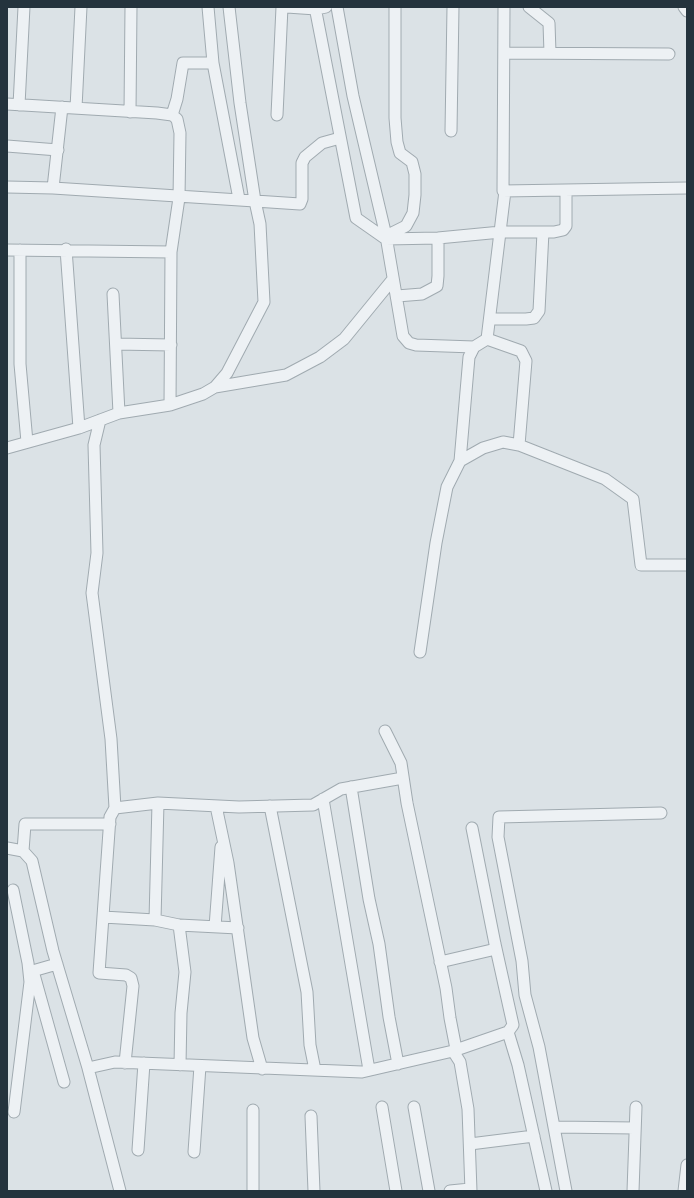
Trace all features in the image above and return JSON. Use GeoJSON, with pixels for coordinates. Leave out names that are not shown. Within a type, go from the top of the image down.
{"type":"FeatureCollection","features":[{"type":"Feature","properties":{"kind":"street"},"geometry":{"type":"LineString","coordinates":[[19,105],[24,7]]}},
{"type":"Feature","properties":{"kind":"street"},"geometry":{"type":"LineString","coordinates":[[76,108],[81,7]]}},
{"type":"Feature","properties":{"kind":"street"},"geometry":{"type":"LineString","coordinates":[[130,112],[131,7]]}},
{"type":"Feature","properties":{"kind":"street"},"geometry":{"type":"LineString","coordinates":[[208,7],[212,63],[239,199]]}},
{"type":"Feature","properties":{"kind":"street"},"geometry":{"type":"LineString","coordinates":[[7,448],[79,428],[119,413],[170,405],[203,394],[215,387],[227,374],[264,302],[260,224],[240,103],[229,7]]}},
{"type":"Feature","properties":{"kind":"street"},"geometry":{"type":"LineString","coordinates":[[277,115],[282,7]]}},
{"type":"Feature","properties":{"kind":"street"},"geometry":{"type":"LineString","coordinates":[[287,7],[319,8],[340,138],[356,218],[386,238],[438,238],[501,232],[554,232],[563,230],[566,226],[566,191]]}},
{"type":"Feature","properties":{"kind":"street"},"geometry":{"type":"LineString","coordinates":[[336,7],[353,96],[386,238],[403,336],[409,342],[416,345],[474,347]]}},
{"type":"Feature","properties":{"kind":"street"},"geometry":{"type":"LineString","coordinates":[[386,238],[406,226],[414,213],[415,195],[415,174],[412,162],[400,153],[397,142],[395,118],[395,7]]}},
{"type":"Feature","properties":{"kind":"street"},"geometry":{"type":"LineString","coordinates":[[451,131],[453,7]]}},
{"type":"Feature","properties":{"kind":"street"},"geometry":{"type":"LineString","coordinates":[[420,652],[436,543],[444,501],[447,487],[460,461],[469,357],[474,347],[487,339],[491,319],[505,191],[503,191],[504,7]]}},
{"type":"Feature","properties":{"kind":"street"},"geometry":{"type":"LineString","coordinates":[[529,7],[549,23],[550,53]]}},
{"type":"Feature","properties":{"kind":"street"},"geometry":{"type":"LineString","coordinates":[[684,7],[687,11]]}},
{"type":"Feature","properties":{"kind":"street"},"geometry":{"type":"LineString","coordinates":[[504,53],[670,54]]}},
{"type":"Feature","properties":{"kind":"street"},"geometry":{"type":"LineString","coordinates":[[172,115],[177,98],[183,63],[212,63]]}},
{"type":"Feature","properties":{"kind":"street"},"geometry":{"type":"LineString","coordinates":[[7,104],[172,115],[177,119],[180,133],[179,198],[171,252],[170,405]]}},
{"type":"Feature","properties":{"kind":"street"},"geometry":{"type":"LineString","coordinates":[[52,188],[58,150],[62,107]]}},
{"type":"Feature","properties":{"kind":"street"},"geometry":{"type":"LineString","coordinates":[[7,187],[52,188],[179,198],[239,199],[300,204],[302,199],[302,163],[305,157],[327,141],[340,138]]}},
{"type":"Feature","properties":{"kind":"street"},"geometry":{"type":"LineString","coordinates":[[7,146],[58,150]]}},
{"type":"Feature","properties":{"kind":"street"},"geometry":{"type":"LineString","coordinates":[[505,191],[687,188]]}},
{"type":"Feature","properties":{"kind":"street"},"geometry":{"type":"LineString","coordinates":[[491,319],[526,320],[534,318],[539,311],[543,232]]}},
{"type":"Feature","properties":{"kind":"street"},"geometry":{"type":"LineString","coordinates":[[397,296],[422,294],[436,286],[438,276],[438,238]]}},
{"type":"Feature","properties":{"kind":"street"},"geometry":{"type":"LineString","coordinates":[[7,250],[171,252]]}},
{"type":"Feature","properties":{"kind":"street"},"geometry":{"type":"LineString","coordinates":[[20,250],[20,364],[27,442]]}},
{"type":"Feature","properties":{"kind":"street"},"geometry":{"type":"LineString","coordinates":[[66,250],[79,428]]}},
{"type":"Feature","properties":{"kind":"street"},"geometry":{"type":"LineString","coordinates":[[215,387],[286,375],[320,357],[344,339],[393,279]]}},
{"type":"Feature","properties":{"kind":"street"},"geometry":{"type":"LineString","coordinates":[[113,294],[119,413]]}},
{"type":"Feature","properties":{"kind":"street"},"geometry":{"type":"LineString","coordinates":[[487,339],[521,351],[526,361],[519,445]]}},
{"type":"Feature","properties":{"kind":"street"},"geometry":{"type":"LineString","coordinates":[[116,344],[171,345]]}},
{"type":"Feature","properties":{"kind":"street"},"geometry":{"type":"LineString","coordinates":[[100,420],[94,445],[97,553],[92,593],[111,739],[115,808],[112,812],[110,824],[98,973],[126,975],[132,978],[133,986],[125,1063]]}},
{"type":"Feature","properties":{"kind":"street"},"geometry":{"type":"LineString","coordinates":[[460,461],[483,448],[502,442],[519,445],[605,479],[633,498],[641,565],[687,565]]}},
{"type":"Feature","properties":{"kind":"street"},"geometry":{"type":"LineString","coordinates":[[385,731],[401,763],[440,962],[455,1050],[460,1062],[468,1109],[471,1190],[450,1191]]}},
{"type":"Feature","properties":{"kind":"street"},"geometry":{"type":"LineString","coordinates":[[115,808],[158,803],[216,806],[313,805],[341,789],[403,778]]}},
{"type":"Feature","properties":{"kind":"street"},"geometry":{"type":"LineString","coordinates":[[351,787],[369,899],[379,944],[389,1017],[398,1064]]}},
{"type":"Feature","properties":{"kind":"street"},"geometry":{"type":"LineString","coordinates":[[323,799],[369,1070]]}},
{"type":"Feature","properties":{"kind":"street"},"geometry":{"type":"LineString","coordinates":[[155,920],[158,803]]}},
{"type":"Feature","properties":{"kind":"street"},"geometry":{"type":"LineString","coordinates":[[216,806],[228,862],[253,1038],[262,1069]]}},
{"type":"Feature","properties":{"kind":"street"},"geometry":{"type":"LineString","coordinates":[[270,806],[306,992],[310,1045],[315,1070]]}},
{"type":"Feature","properties":{"kind":"street"},"geometry":{"type":"LineString","coordinates":[[566,1191],[539,1047],[525,995],[522,961],[498,837],[499,817],[661,813]]}},
{"type":"Feature","properties":{"kind":"street"},"geometry":{"type":"LineString","coordinates":[[23,851],[25,824],[110,824]]}},
{"type":"Feature","properties":{"kind":"street"},"geometry":{"type":"LineString","coordinates":[[88,1068],[114,1062],[362,1072],[455,1050],[508,1032],[513,1025],[496,950],[472,828]]}},
{"type":"Feature","properties":{"kind":"street"},"geometry":{"type":"LineString","coordinates":[[215,927],[222,834]]}},
{"type":"Feature","properties":{"kind":"street"},"geometry":{"type":"LineString","coordinates":[[7,848],[23,851],[32,862],[57,964],[88,1068],[120,1191]]}},
{"type":"Feature","properties":{"kind":"street"},"geometry":{"type":"LineString","coordinates":[[13,890],[31,971],[64,1082]]}},
{"type":"Feature","properties":{"kind":"street"},"geometry":{"type":"LineString","coordinates":[[103,917],[155,920],[179,926],[238,928]]}},
{"type":"Feature","properties":{"kind":"street"},"geometry":{"type":"LineString","coordinates":[[179,926],[185,972],[181,1013],[180,1065]]}},
{"type":"Feature","properties":{"kind":"street"},"geometry":{"type":"LineString","coordinates":[[440,962],[496,950]]}},
{"type":"Feature","properties":{"kind":"street"},"geometry":{"type":"LineString","coordinates":[[31,971],[57,964]]}},
{"type":"Feature","properties":{"kind":"street"},"geometry":{"type":"LineString","coordinates":[[14,1112],[28,1008],[31,971]]}},
{"type":"Feature","properties":{"kind":"street"},"geometry":{"type":"LineString","coordinates":[[508,1032],[518,1066],[546,1191]]}},
{"type":"Feature","properties":{"kind":"street"},"geometry":{"type":"LineString","coordinates":[[138,1150],[144,1063]]}},
{"type":"Feature","properties":{"kind":"street"},"geometry":{"type":"LineString","coordinates":[[194,1152],[200,1066]]}},
{"type":"Feature","properties":{"kind":"street"},"geometry":{"type":"LineString","coordinates":[[382,1107],[396,1191]]}},
{"type":"Feature","properties":{"kind":"street"},"geometry":{"type":"LineString","coordinates":[[414,1107],[429,1191]]}},
{"type":"Feature","properties":{"kind":"street"},"geometry":{"type":"LineString","coordinates":[[633,1191],[636,1107]]}},
{"type":"Feature","properties":{"kind":"street"},"geometry":{"type":"LineString","coordinates":[[253,1110],[253,1191]]}},
{"type":"Feature","properties":{"kind":"street"},"geometry":{"type":"LineString","coordinates":[[311,1116],[314,1191]]}},
{"type":"Feature","properties":{"kind":"street"},"geometry":{"type":"LineString","coordinates":[[555,1127],[635,1128]]}},
{"type":"Feature","properties":{"kind":"street"},"geometry":{"type":"LineString","coordinates":[[470,1144],[534,1136]]}},
{"type":"Feature","properties":{"kind":"street"},"geometry":{"type":"LineString","coordinates":[[684,1191],[687,1165]]}}]}
